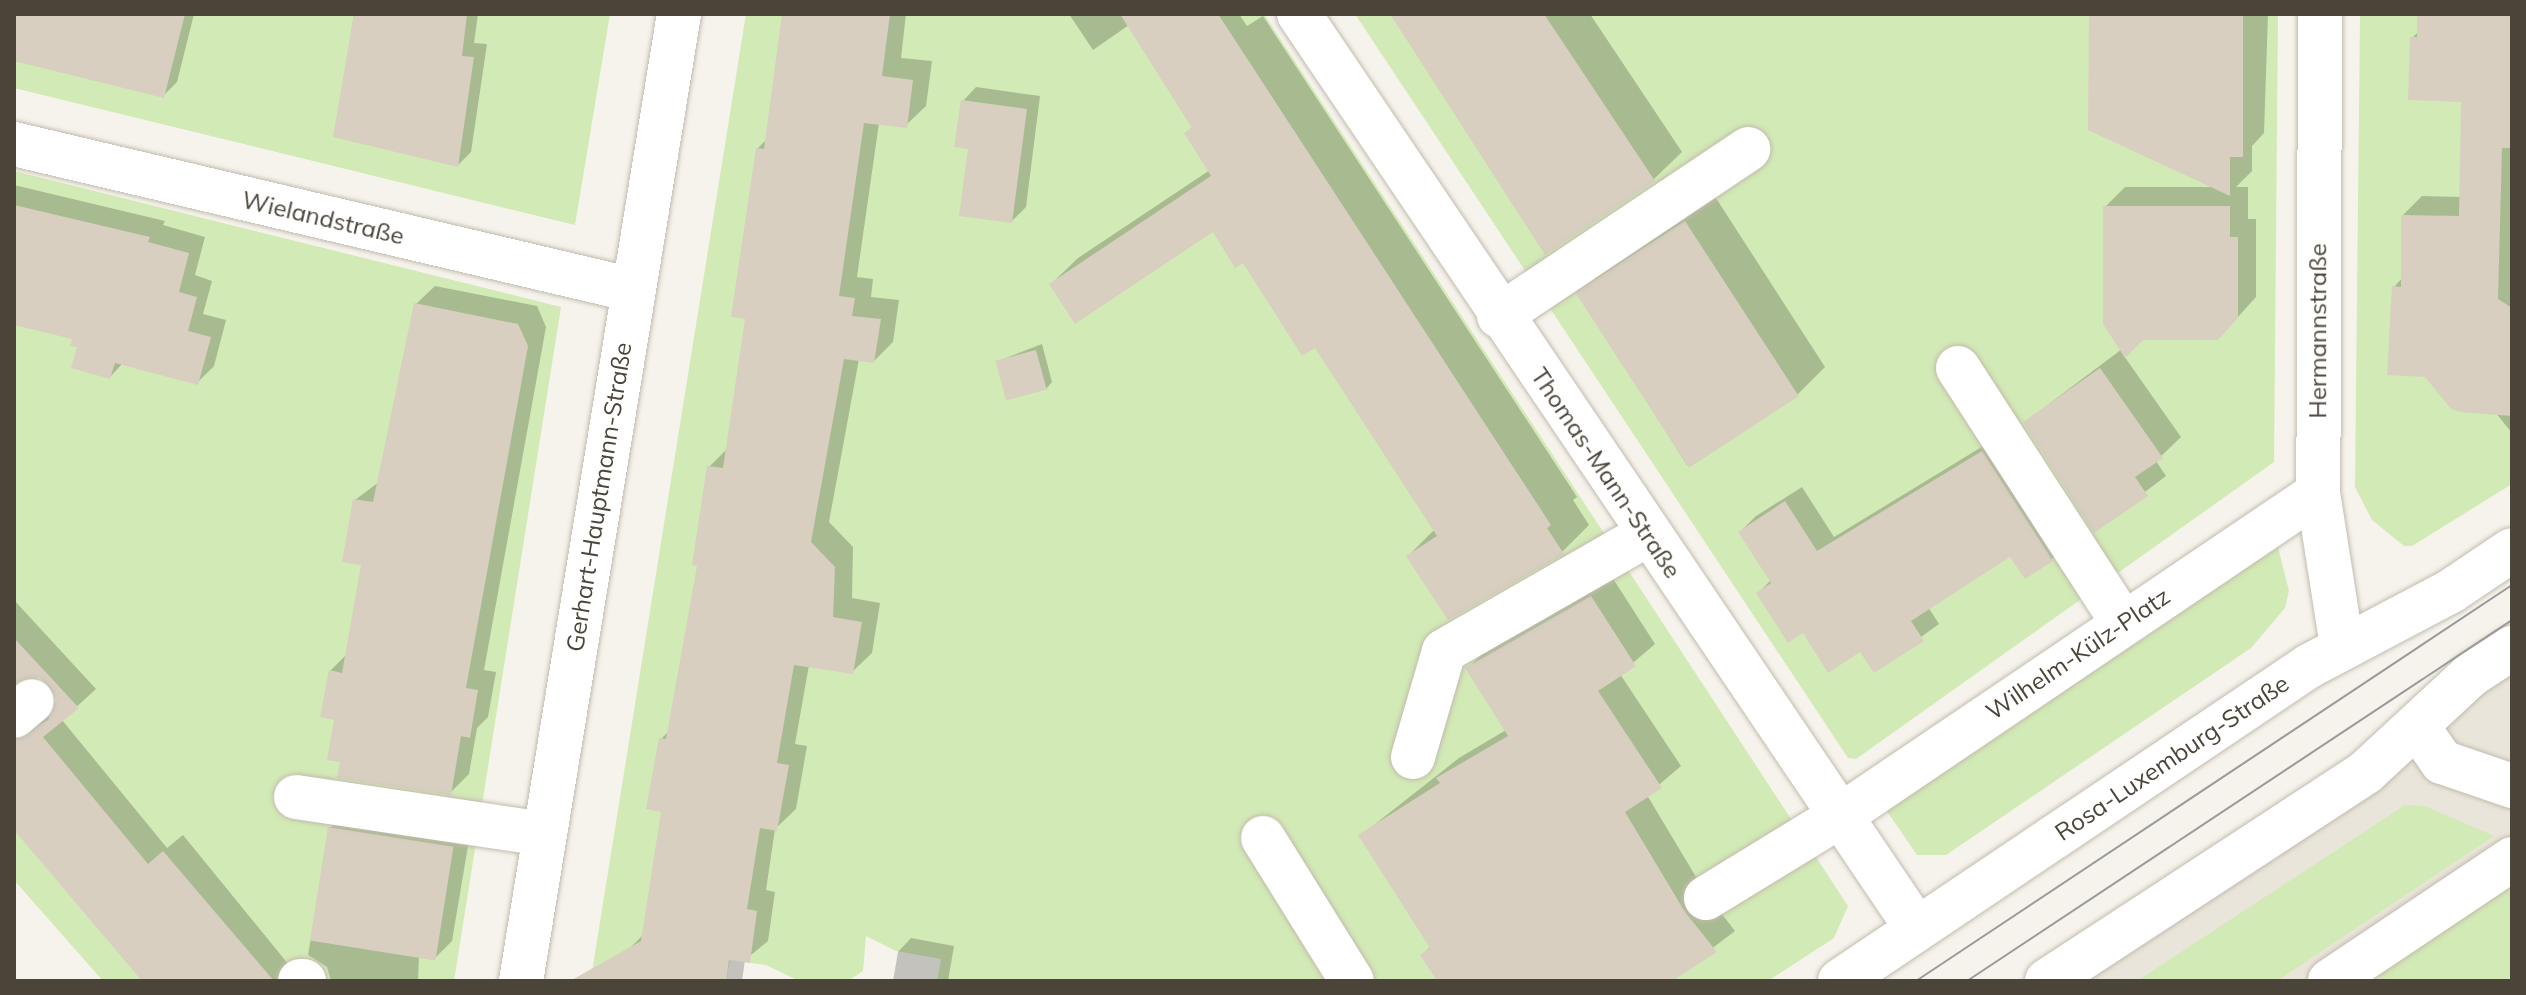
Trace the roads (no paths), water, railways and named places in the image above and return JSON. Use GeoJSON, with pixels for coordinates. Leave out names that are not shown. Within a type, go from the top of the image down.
{"type":"FeatureCollection","features":[{"type":"Feature","properties":{"kind":"street","name":"Gerhart-Hauptmann-Straße"},"geometry":{"type":"LineString","coordinates":[[521,981],[679,14]]}},
{"type":"Feature","properties":{"kind":"street","name":"Thomas-Mann-Straße"},"geometry":{"type":"LineString","coordinates":[[1299,14],[1499,316],[1917,929]]}},
{"type":"Feature","properties":{"kind":"street","name":"Hermannstraße"},"geometry":{"type":"LineString","coordinates":[[2320,14],[2318,493],[2342,646]]}},
{"type":"Feature","properties":{"kind":"street","name":"Wielandstraße"},"geometry":{"type":"LineString","coordinates":[[14,144],[633,290]]}},
{"type":"Feature","properties":{"kind":"street"},"geometry":{"type":"LineString","coordinates":[[1499,316],[1748,149]]}},
{"type":"Feature","properties":{"kind":"street"},"geometry":{"type":"LineString","coordinates":[[1958,368],[2123,623]]}},
{"type":"Feature","properties":{"kind":"street","name":"Wilhelm-Külz-Platz"},"geometry":{"type":"LineString","coordinates":[[1706,898],[1840,816],[2318,493]]}},
{"type":"Feature","properties":{"kind":"street"},"geometry":{"type":"LineString","coordinates":[[1413,757],[1444,651],[1648,534]]}},
{"type":"Feature","properties":{"kind":"street","name":"Rosa-Luxemburg-Straße"},"geometry":{"type":"LineString","coordinates":[[1840,981],[2342,646],[2451,591],[2512,550]]}},
{"type":"Feature","properties":{"kind":"street"},"geometry":{"type":"LineString","coordinates":[[2047,981],[2366,772],[2472,674],[2512,648]]}},
{"type":"Feature","properties":{"kind":"street"},"geometry":{"type":"LineString","coordinates":[[2417,726],[2442,762],[2512,786]]}},
{"type":"Feature","properties":{"kind":"street"},"geometry":{"type":"LineString","coordinates":[[296,797],[544,834]]}},
{"type":"Feature","properties":{"kind":"street"},"geometry":{"type":"LineString","coordinates":[[1263,838],[1352,981]]}},
{"type":"Feature","properties":{"kind":"street"},"geometry":{"type":"LineString","coordinates":[[2330,981],[2512,859]]}},
{"type":"Feature","properties":{"kind":"tram line"},"geometry":{"type":"LineString","coordinates":[[1916,981],[2512,585]]}},
{"type":"Feature","properties":{"kind":"tram line"},"geometry":{"type":"LineString","coordinates":[[1967,981],[2512,620]]}}]}
